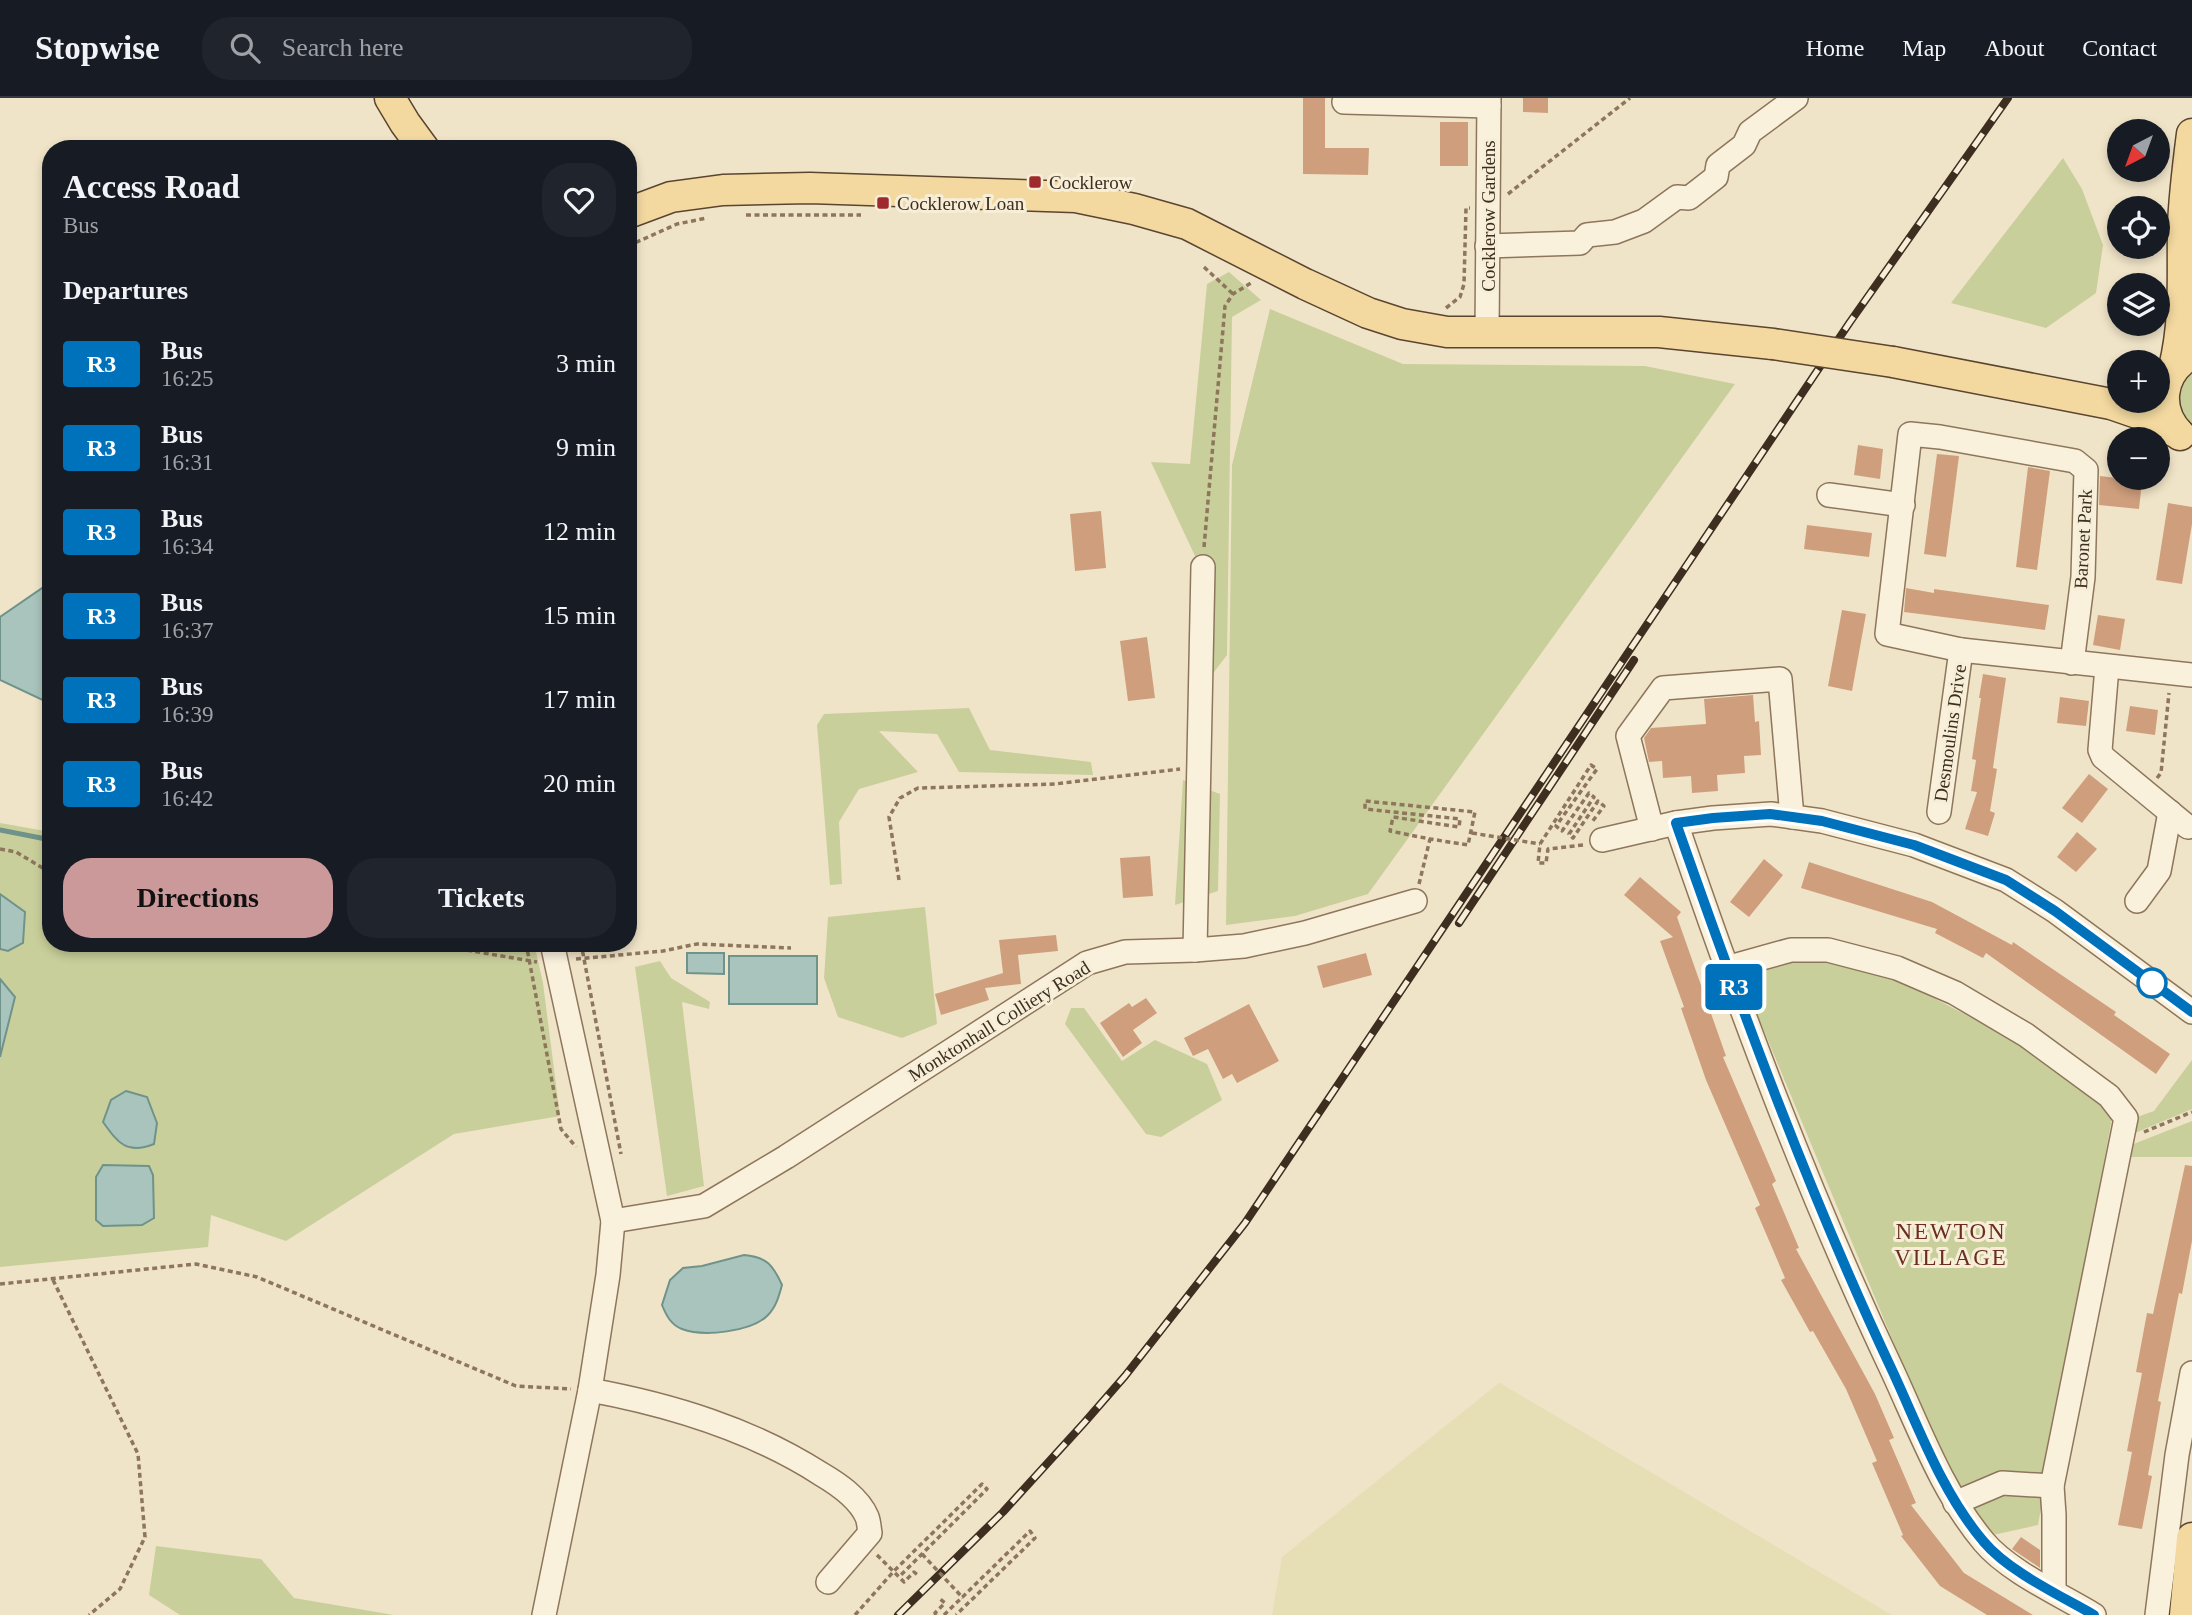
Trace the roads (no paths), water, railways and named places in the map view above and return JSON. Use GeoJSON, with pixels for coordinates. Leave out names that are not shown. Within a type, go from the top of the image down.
{"type":"FeatureCollection","features":[{"type":"Feature","properties":{"kind":"main road"},"geometry":{"type":"LineString","coordinates":[[390,98],[417,140]]}},
{"type":"Feature","properties":{"kind":"main road"},"geometry":{"type":"LineString","coordinates":[[2188,440],[2170,423],[2164,410],[2163,397],[2179,346],[2188,292],[2183,228],[2192,134]]}},
{"type":"Feature","properties":{"kind":"main road"},"geometry":{"type":"LineString","coordinates":[[637,210],[671,197],[723,190],[810,188],[1076,197],[1187,224],[1305,284],[1368,313],[1402,324],[1447,332],[1488,334],[1659,332],[1773,344],[1893,362],[2107,400]]}},
{"type":"Feature","properties":{"kind":"main road"},"geometry":{"type":"LineString","coordinates":[[2139,413],[2188,440]]}},
{"type":"Feature","properties":{"kind":"main road"},"geometry":{"type":"LineString","coordinates":[[2185,1615],[2192,1538]]}},
{"type":"Feature","properties":{"kind":"street"},"geometry":{"type":"LineString","coordinates":[[1487,246],[1580,243],[1587,235],[1615,232],[1644,221],[1677,197],[1689,198],[1716,177],[1718,165],[1744,145],[1750,132],[1796,98]]}},
{"type":"Feature","properties":{"kind":"street"},"geometry":{"type":"LineString","coordinates":[[1344,102],[1489,102]]}},
{"type":"Feature","properties":{"kind":"street","name":"Cocklerow Gardens"},"geometry":{"type":"LineString","coordinates":[[1488,334],[1487,246],[1497,201],[1489,102]]}},
{"type":"Feature","properties":{"kind":"street","name":"Baronet Park"},"geometry":{"type":"LineString","coordinates":[[1903,505],[1910,434],[2076,461],[2086,470],[2083,577],[2072,663]]}},
{"type":"Feature","properties":{"kind":"street"},"geometry":{"type":"LineString","coordinates":[[1829,495],[1903,505],[1887,634],[1961,650]]}},
{"type":"Feature","properties":{"kind":"street"},"geometry":{"type":"LineString","coordinates":[[1195,950],[1203,567]]}},
{"type":"Feature","properties":{"kind":"street","name":"Desmoulins Drive"},"geometry":{"type":"LineString","coordinates":[[1939,812],[1961,650],[2072,663]]}},
{"type":"Feature","properties":{"kind":"street"},"geometry":{"type":"LineString","coordinates":[[2072,663],[2182,674]]}},
{"type":"Feature","properties":{"kind":"street"},"geometry":{"type":"LineString","coordinates":[[2107,667],[2100,750],[2103,757],[2179,820],[2160,871],[2137,901]]}},
{"type":"Feature","properties":{"kind":"street"},"geometry":{"type":"LineString","coordinates":[[1652,829],[1628,736],[1663,688],[1780,679],[1792,817]]}},
{"type":"Feature","properties":{"kind":"street"},"geometry":{"type":"LineString","coordinates":[[1590,837],[1713,818],[1759,815],[1822,821],[1914,845],[2006,880],[2055,911],[2192,1012]]}},
{"type":"Feature","properties":{"kind":"street"},"geometry":{"type":"LineString","coordinates":[[1676,823],[1726,968],[1794,1145],[1870,1325],[1955,1503],[1985,1544],[2011,1565],[2094,1615]]}},
{"type":"Feature","properties":{"kind":"street","name":"Monktonhall Colliery Road"},"geometry":{"type":"LineString","coordinates":[[613,1221],[704,1206],[797,1150],[1087,962],[1125,952],[1244,946],[1305,933],[1415,901]]}},
{"type":"Feature","properties":{"kind":"street"},"geometry":{"type":"LineString","coordinates":[[1726,968],[1791,950],[1828,950],[1897,968],[1955,993],[2026,1035],[2109,1096],[2126,1118],[2052,1486],[2054,1591]]}},
{"type":"Feature","properties":{"kind":"street"},"geometry":{"type":"LineString","coordinates":[[544,1615],[590,1390],[608,1275],[613,1221],[554,952]]}},
{"type":"Feature","properties":{"kind":"street"},"geometry":{"type":"LineString","coordinates":[[2157,1615],[2176,1455],[2192,1373]]}},
{"type":"Feature","properties":{"kind":"street"},"geometry":{"type":"LineString","coordinates":[[590,1390],[637,1398],[719,1424],[797,1459],[836,1483],[857,1502],[868,1518],[870,1533],[828,1582]]}},
{"type":"Feature","properties":{"kind":"street"},"geometry":{"type":"LineString","coordinates":[[1955,1503],[2002,1483],[2052,1486]]}},
{"type":"Feature","properties":{"kind":"water"},"geometry":{"type":"Polygon","coordinates":[[[42,588],[42,700],[0,680],[0,617],[42,588]]]}},
{"type":"Feature","properties":{"kind":"water"},"geometry":{"type":"Polygon","coordinates":[[[0,894],[25,912],[23,943],[8,951],[0,949],[0,894]]]}},
{"type":"Feature","properties":{"kind":"water"},"geometry":{"type":"Polygon","coordinates":[[[687,953],[724,953],[724,974],[687,973],[687,953]]]}},
{"type":"Feature","properties":{"kind":"water"},"geometry":{"type":"Polygon","coordinates":[[[729,956],[817,956],[817,1004],[729,1004],[729,956]]]}},
{"type":"Feature","properties":{"kind":"water"},"geometry":{"type":"Polygon","coordinates":[[[0,979],[15,997],[0,1057],[0,979]]]}},
{"type":"Feature","properties":{"kind":"water"},"geometry":{"type":"Polygon","coordinates":[[[126,1091],[147,1097],[157,1123],[154,1144],[137,1148],[124,1145],[103,1122],[111,1100],[126,1091]]]}},
{"type":"Feature","properties":{"kind":"water"},"geometry":{"type":"Polygon","coordinates":[[[103,1165],[149,1166],[153,1175],[154,1218],[142,1225],[103,1226],[96,1220],[96,1177],[103,1165]]]}},
{"type":"Feature","properties":{"kind":"water"},"geometry":{"type":"Polygon","coordinates":[[[744,1255],[768,1263],[782,1285],[775,1305],[768,1315],[761,1321],[739,1329],[714,1333],[691,1331],[672,1322],[662,1305],[670,1280],[683,1268],[744,1255]]]}},
{"type":"Feature","properties":{"kind":"waterway"},"geometry":{"type":"LineString","coordinates":[[0,830],[42,838]]}},
{"type":"Feature","properties":{"kind":"railway"},"geometry":{"type":"LineString","coordinates":[[898,1615],[1003,1512],[1084,1423],[1125,1376],[1245,1223],[1850,322],[2008,98]]}},
{"type":"Feature","properties":{"kind":"railway"},"geometry":{"type":"LineString","coordinates":[[1459,923],[1634,660]]}},
{"type":"Feature","properties":{"kind":"place","name":"Cocklerow"},"geometry":{"type":"Point","coordinates":[1035,182]}},
{"type":"Feature","properties":{"kind":"place","name":"Cocklerow Loan"},"geometry":{"type":"Point","coordinates":[883,203]}},
{"type":"Feature","properties":{"kind":"district","name":"NEWTON VILLAGE"},"geometry":{"type":"Point","coordinates":[1951,1244]}}]}
